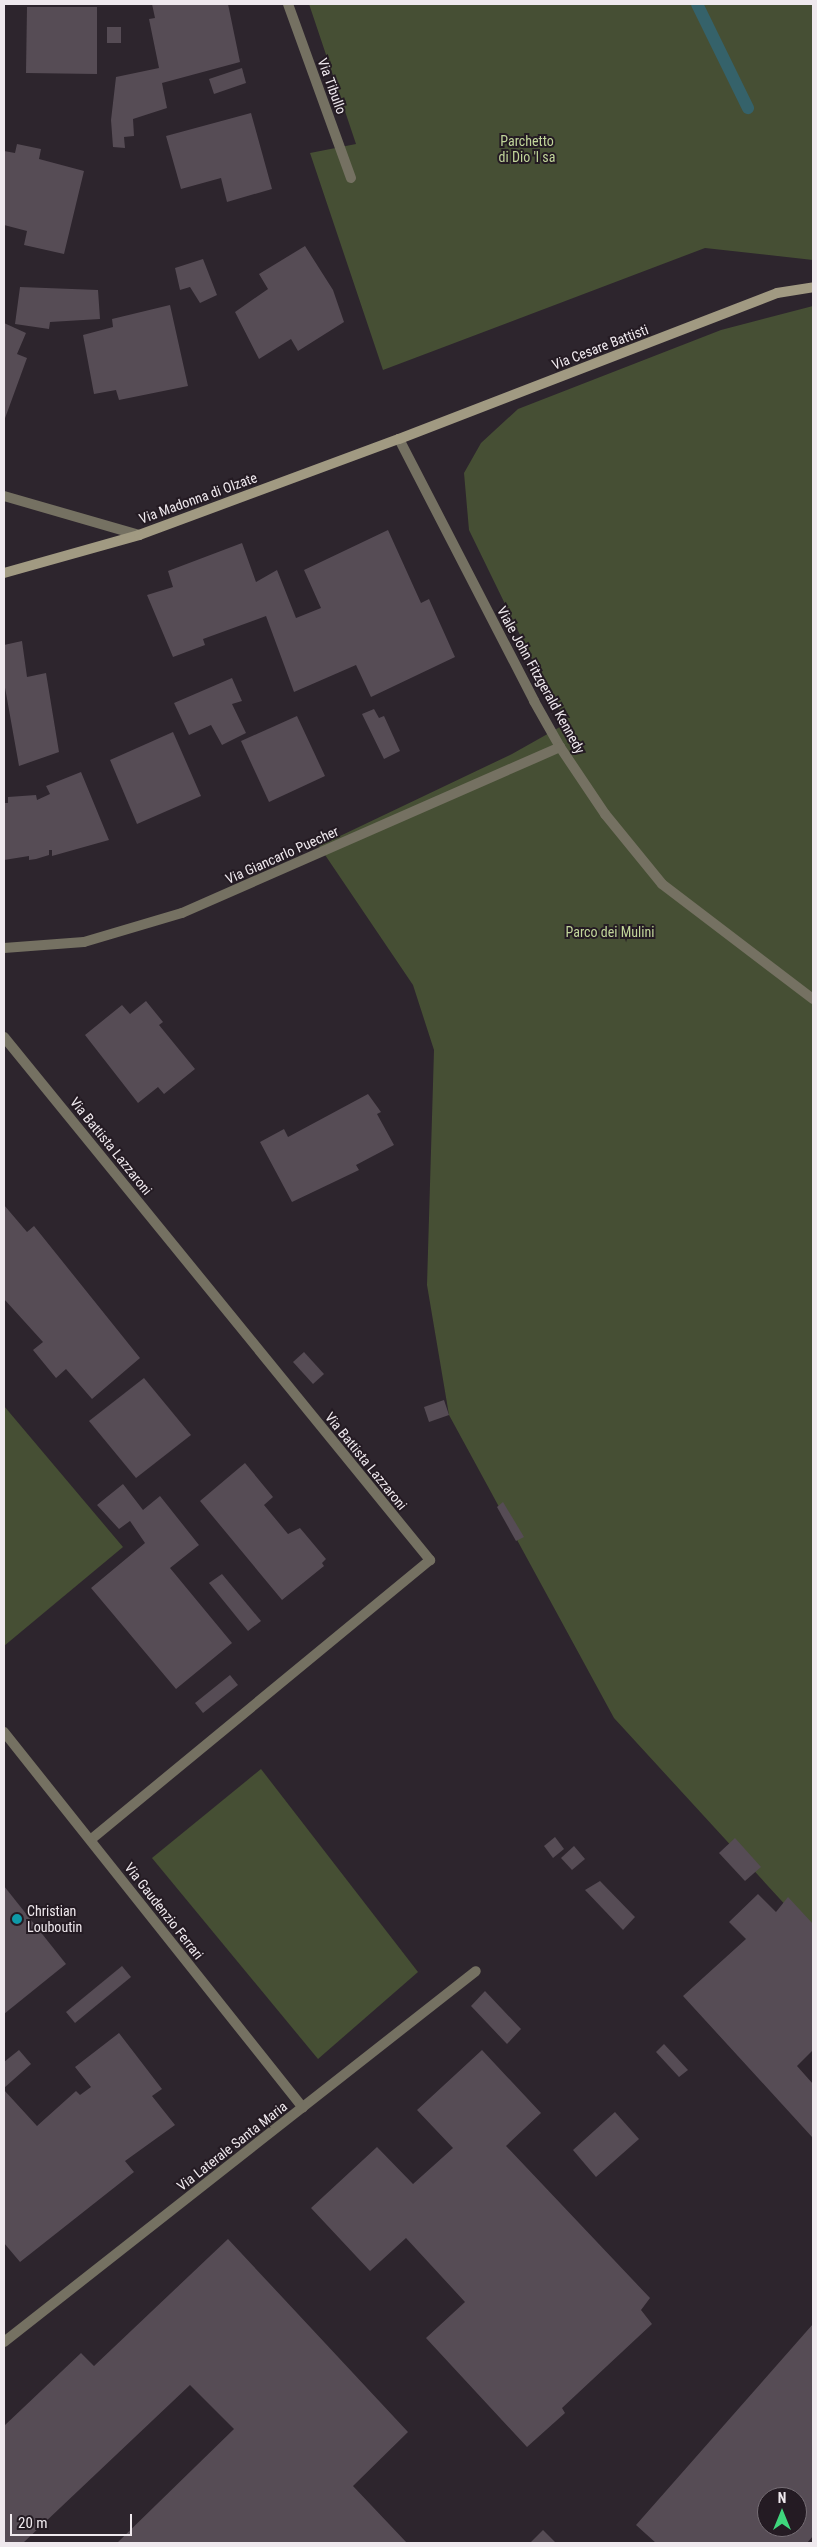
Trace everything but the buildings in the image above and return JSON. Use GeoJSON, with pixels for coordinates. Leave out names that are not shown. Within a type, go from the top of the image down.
{"type":"FeatureCollection","features":[{"type":"Feature","properties":{"kind":"street","name":"Via Tibullo"},"geometry":{"type":"LineString","coordinates":[[288,4],[351,178]]}},
{"type":"Feature","properties":{"kind":"street","name":"Via Cesare Battisti"},"geometry":{"type":"LineString","coordinates":[[399,439],[778,293],[813,287]]}},
{"type":"Feature","properties":{"kind":"street","name":"Via Madonna di Olzate"},"geometry":{"type":"LineString","coordinates":[[4,573],[139,535],[399,439]]}},
{"type":"Feature","properties":{"kind":"street","name":"Viale John Fitzgerald Kennedy"},"geometry":{"type":"LineString","coordinates":[[399,439],[560,748],[605,814],[662,884],[813,999]]}},
{"type":"Feature","properties":{"kind":"street"},"geometry":{"type":"LineString","coordinates":[[4,496],[139,535]]}},
{"type":"Feature","properties":{"kind":"street","name":"Via Giancarlo Puecher"},"geometry":{"type":"LineString","coordinates":[[4,948],[84,942],[182,913],[560,748]]}},
{"type":"Feature","properties":{"kind":"street","name":"Via Battista Lazzaroni"},"geometry":{"type":"LineString","coordinates":[[4,1037],[430,1560],[90,1840]]}},
{"type":"Feature","properties":{"kind":"street","name":"Via Gaudenzio Ferrari"},"geometry":{"type":"LineString","coordinates":[[4,1732],[303,2108]]}},
{"type":"Feature","properties":{"kind":"street","name":"Via Laterale Santa Maria"},"geometry":{"type":"LineString","coordinates":[[4,2342],[476,1971]]}},
{"type":"Feature","properties":{"kind":"green space","name":"Parchetto di Dio 'l sa"},"geometry":{"type":"Polygon","coordinates":[[[309,4],[813,4],[813,260],[705,248],[383,370],[310,153],[356,144],[309,4]]]}},
{"type":"Feature","properties":{"kind":"green space","name":"Parco dei Mulini"},"geometry":{"type":"Polygon","coordinates":[[[813,306],[813,1935],[614,1718],[449,1415],[427,1285],[434,1050],[413,985],[319,846],[512,754],[567,723],[542,680],[469,530],[464,473],[481,443],[518,409],[721,330],[813,306]]]}},
{"type":"Feature","properties":{"kind":"green space"},"geometry":{"type":"Polygon","coordinates":[[[4,1406],[123,1547],[4,1646],[4,1406]]]}},
{"type":"Feature","properties":{"kind":"green space"},"geometry":{"type":"Polygon","coordinates":[[[261,1769],[418,1972],[318,2059],[152,1858],[261,1769]]]}},
{"type":"Feature","properties":{"kind":"waterway"},"geometry":{"type":"LineString","coordinates":[[697,4],[748,108]]}},
{"type":"Feature","properties":{"kind":"place","name":"Christian Louboutin"},"geometry":{"type":"Point","coordinates":[17,1919]}}]}
